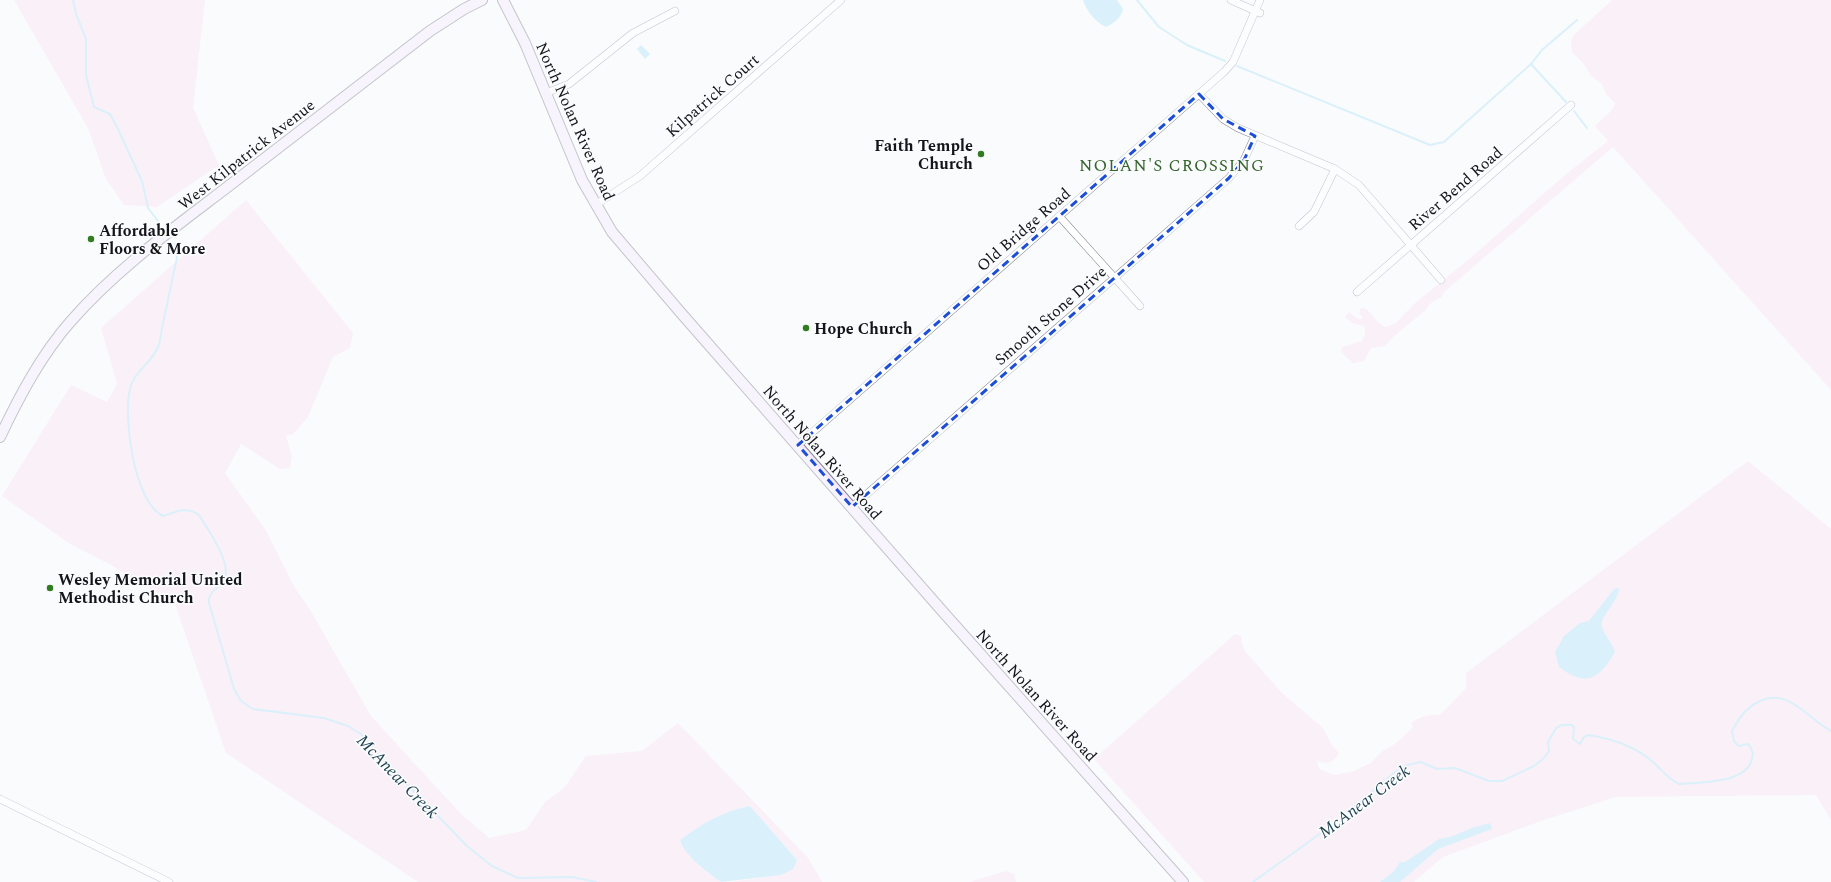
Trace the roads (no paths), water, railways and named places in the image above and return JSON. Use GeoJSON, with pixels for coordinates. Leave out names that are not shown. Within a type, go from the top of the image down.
{"type":"FeatureCollection","features":[{"type":"Feature","properties":{"kind":"main road","name":"West Kilpatrick Avenue"},"geometry":{"type":"LineString","coordinates":[[0,437],[15,405],[55,342],[70,322],[116,276],[168,233],[430,31],[464,9],[482,0]]}},
{"type":"Feature","properties":{"kind":"main road","name":"North Nolan River Road"},"geometry":{"type":"LineString","coordinates":[[503,0],[525,43],[582,180],[612,232],[649,276],[1183,882]]}},
{"type":"Feature","properties":{"kind":"street","name":"Kilpatrick Court"},"geometry":{"type":"LineString","coordinates":[[596,204],[640,176],[841,0]]}},
{"type":"Feature","properties":{"kind":"street"},"geometry":{"type":"LineString","coordinates":[[1231,0],[1258,12]]}},
{"type":"Feature","properties":{"kind":"street","name":"Old Bridge Road"},"geometry":{"type":"LineString","coordinates":[[798,445],[1230,66],[1258,12],[1260,0]]}},
{"type":"Feature","properties":{"kind":"street"},"geometry":{"type":"LineString","coordinates":[[546,93],[569,84],[633,33],[675,11]]}},
{"type":"Feature","properties":{"kind":"street"},"geometry":{"type":"LineString","coordinates":[[1199,94],[1223,119],[1255,136],[1335,169],[1359,185],[1441,280]]}},
{"type":"Feature","properties":{"kind":"street","name":"River Bend Road"},"geometry":{"type":"LineString","coordinates":[[1357,292],[1571,105]]}},
{"type":"Feature","properties":{"kind":"street","name":"Smooth Stone Drive"},"geometry":{"type":"LineString","coordinates":[[852,507],[1229,178],[1244,160],[1255,136]]}},
{"type":"Feature","properties":{"kind":"street"},"geometry":{"type":"LineString","coordinates":[[1299,226],[1314,212],[1335,169]]}},
{"type":"Feature","properties":{"kind":"street"},"geometry":{"type":"LineString","coordinates":[[1059,216],[1140,306]]}},
{"type":"Feature","properties":{"kind":"street"},"geometry":{"type":"LineString","coordinates":[[0,799],[169,882]]}},
{"type":"Feature","properties":{"kind":"water"},"geometry":{"type":"Polygon","coordinates":[[[1083,0],[1117,0],[1123,9],[1117,20],[1106,27],[1092,16],[1086,8],[1083,0]]]}},
{"type":"Feature","properties":{"kind":"water"},"geometry":{"type":"Polygon","coordinates":[[[641,45],[650,54],[645,59],[637,49],[641,45]]]}},
{"type":"Feature","properties":{"kind":"water"},"geometry":{"type":"Polygon","coordinates":[[[1619,588],[1616,598],[1603,618],[1602,623],[1603,630],[1615,652],[1603,669],[1592,678],[1585,679],[1577,677],[1559,667],[1555,652],[1564,636],[1580,623],[1589,621],[1614,589],[1619,588]]]}},
{"type":"Feature","properties":{"kind":"water"},"geometry":{"type":"Polygon","coordinates":[[[750,806],[797,860],[793,869],[781,875],[721,882],[691,858],[682,846],[680,840],[713,819],[731,811],[750,806]]]}},
{"type":"Feature","properties":{"kind":"water"},"geometry":{"type":"Polygon","coordinates":[[[1490,823],[1492,829],[1438,849],[1400,882],[1380,882],[1393,872],[1400,862],[1405,862],[1439,839],[1450,837],[1472,828],[1490,823]]]}},
{"type":"Feature","properties":{"kind":"waterway","name":"McAnear Creek"},"geometry":{"type":"LineString","coordinates":[[73,0],[76,14],[86,39],[86,75],[94,107],[110,114],[142,181],[148,208],[158,221]]}},
{"type":"Feature","properties":{"kind":"waterway"},"geometry":{"type":"LineString","coordinates":[[1137,0],[1159,27],[1187,45],[1225,61]]}},
{"type":"Feature","properties":{"kind":"waterway"},"geometry":{"type":"LineString","coordinates":[[1531,64],[1542,50],[1577,20]]}},
{"type":"Feature","properties":{"kind":"waterway"},"geometry":{"type":"LineString","coordinates":[[1237,66],[1430,145],[1444,142],[1531,64],[1566,102]]}},
{"type":"Feature","properties":{"kind":"waterway"},"geometry":{"type":"LineString","coordinates":[[1574,111],[1587,128]]}},
{"type":"Feature","properties":{"kind":"waterway","name":"McAnear Creek"},"geometry":{"type":"LineString","coordinates":[[175,244],[177,258],[159,343],[154,354],[134,378],[130,389],[128,402],[130,438],[138,477],[153,508],[163,516],[186,510],[195,512],[199,515],[218,547],[225,566],[226,574],[222,584],[210,596],[209,603],[234,689],[241,701],[253,709],[324,718],[348,726],[361,734],[377,753],[467,846],[492,866],[518,878],[572,877],[596,882]]}},
{"type":"Feature","properties":{"kind":"waterway","name":"McAnear Creek"},"geometry":{"type":"LineString","coordinates":[[1253,882],[1339,820],[1395,772],[1407,765],[1421,762],[1437,769],[1455,768],[1489,781],[1502,781],[1534,766],[1544,758],[1549,751],[1548,742],[1556,728],[1562,725],[1572,725],[1574,727],[1573,739],[1580,744],[1584,737],[1588,735],[1612,740],[1641,753],[1652,761],[1670,779],[1679,784],[1708,782],[1730,778],[1739,774],[1746,769],[1751,762],[1753,754],[1751,748],[1748,744],[1739,746],[1734,741],[1732,731],[1743,714],[1758,702],[1768,698],[1778,698],[1788,701],[1831,731]]}},
{"type":"Feature","properties":{"kind":"place","name":"Faith Temple Church"},"geometry":{"type":"Point","coordinates":[981,154]}},
{"type":"Feature","properties":{"kind":"place","name":"Affordable Floors & More"},"geometry":{"type":"Point","coordinates":[91,239]}},
{"type":"Feature","properties":{"kind":"place","name":"Hope Church"},"geometry":{"type":"Point","coordinates":[806,328]}},
{"type":"Feature","properties":{"kind":"place","name":"Wesley Memorial United Methodist Church"},"geometry":{"type":"Point","coordinates":[50,588]}},
{"type":"Feature","properties":{"kind":"district","name":"NOLAN'S CROSSING"},"geometry":{"type":"Point","coordinates":[1172,165]}}]}
